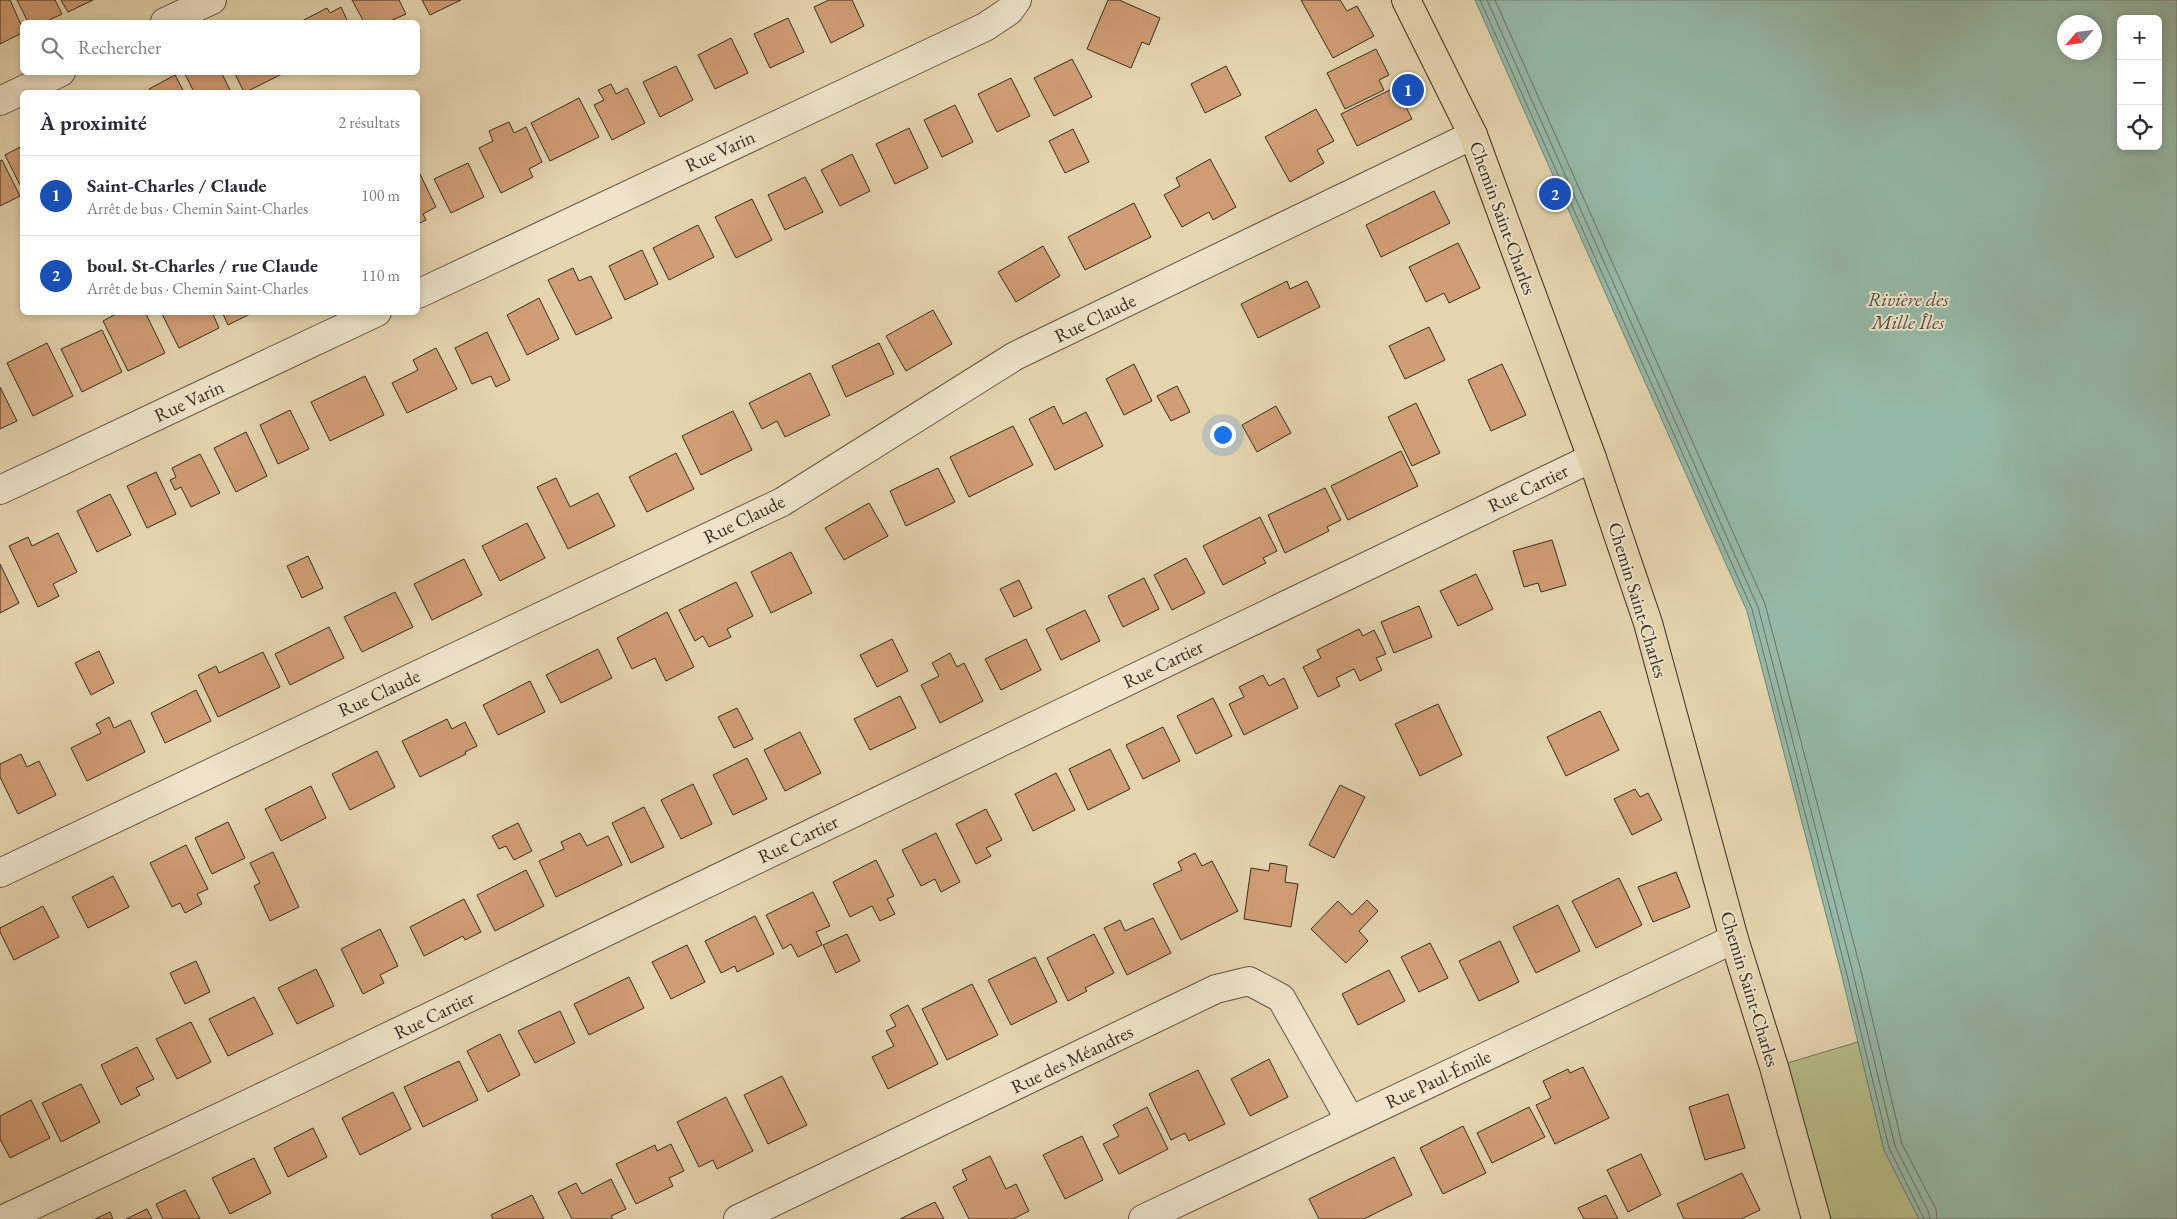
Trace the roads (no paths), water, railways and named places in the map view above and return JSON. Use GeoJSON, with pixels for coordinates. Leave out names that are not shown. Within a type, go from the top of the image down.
{"type":"FeatureCollection","features":[{"type":"Feature","properties":{"kind":"main road","name":"Chemin Saint-Charles"},"geometry":{"type":"LineString","coordinates":[[1406,0],[1473,135],[1592,458],[1648,623],[1734,939],[1774,1067],[1816,1219]]}},
{"type":"Feature","properties":{"kind":"street"},"geometry":{"type":"LineString","coordinates":[[169,20],[212,0]]}},
{"type":"Feature","properties":{"kind":"street","name":"Rue Varin"},"geometry":{"type":"LineString","coordinates":[[420,293],[985,27],[1009,11],[1017,0]]}},
{"type":"Feature","properties":{"kind":"street"},"geometry":{"type":"LineString","coordinates":[[24,90],[54,75]]}},
{"type":"Feature","properties":{"kind":"street"},"geometry":{"type":"LineString","coordinates":[[0,102],[20,92]]}},
{"type":"Feature","properties":{"kind":"street","name":"Rue Claude"},"geometry":{"type":"LineString","coordinates":[[0,873],[782,502],[1016,356],[1473,135]]}},
{"type":"Feature","properties":{"kind":"street","name":"Rue Varin"},"geometry":{"type":"LineString","coordinates":[[0,490],[371,315]]}},
{"type":"Feature","properties":{"kind":"street","name":"Rue Cartier"},"geometry":{"type":"LineString","coordinates":[[4,1219],[329,1065],[1592,458]]}},
{"type":"Feature","properties":{"kind":"street","name":"Rue Paul-Émile"},"geometry":{"type":"LineString","coordinates":[[1143,1219],[1734,939]]}},
{"type":"Feature","properties":{"kind":"street","name":"Rue des Méandres"},"geometry":{"type":"LineString","coordinates":[[738,1219],[1216,989],[1249,982],[1281,998],[1350,1120]]}},
{"type":"Feature","properties":{"kind":"water","name":"Rivière des Mille Îles"},"geometry":{"type":"Polygon","coordinates":[[[1475,0],[2177,0],[2177,1219],[1919,1219],[1884,1150],[1841,972],[1747,611],[1475,0]]]}},
{"type":"Feature","properties":{"kind":"place","name":"Saint-Charles / Claude"},"geometry":{"type":"Point","coordinates":[1408,90]}},
{"type":"Feature","properties":{"kind":"place","name":"boul. St-Charles / rue Claude"},"geometry":{"type":"Point","coordinates":[1555,194]}}]}
